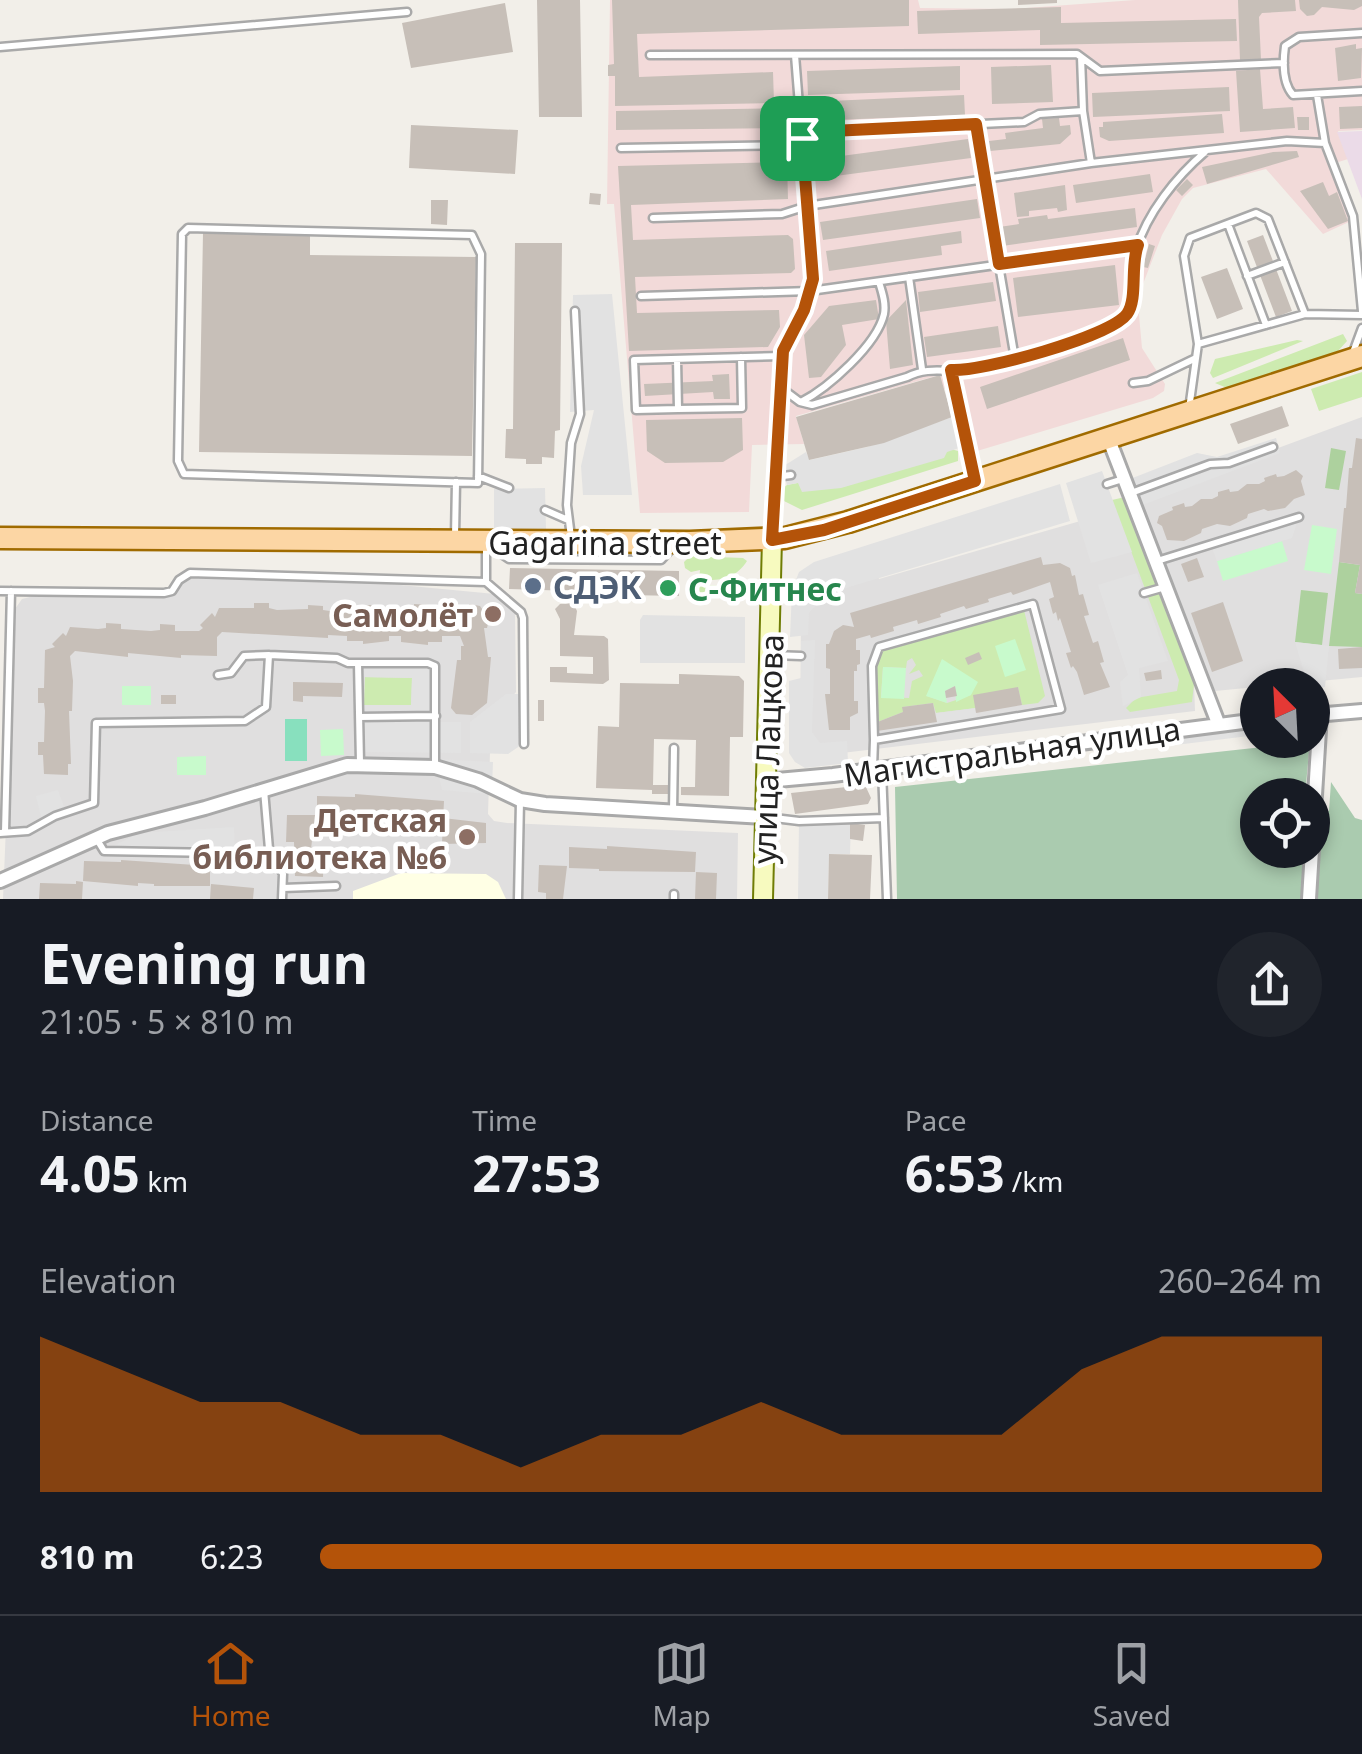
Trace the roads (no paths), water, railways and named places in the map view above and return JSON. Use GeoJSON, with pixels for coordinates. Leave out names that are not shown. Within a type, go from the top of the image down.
{"type":"FeatureCollection","features":[{"type":"Feature","properties":{"kind":"main road","name":"Gagarina street"},"geometry":{"type":"LineString","coordinates":[[0,538],[572,543],[772,540],[824,530],[1356,357]]}},
{"type":"Feature","properties":{"kind":"street"},"geometry":{"type":"LineString","coordinates":[[1108,437],[1218,723]]}},
{"type":"Feature","properties":{"kind":"street","name":"улица Лацкова"},"geometry":{"type":"LineString","coordinates":[[762,899],[772,540]]}},
{"type":"Feature","properties":{"kind":"street"},"geometry":{"type":"LineString","coordinates":[[1330,714],[1362,711]]}},
{"type":"Feature","properties":{"kind":"street","name":"Магистральная улица"},"geometry":{"type":"LineString","coordinates":[[766,780],[1240,721]]}},
{"type":"Feature","properties":{"kind":"street"},"geometry":{"type":"LineString","coordinates":[[0,881],[96,837],[360,763],[435,767],[478,780],[520,800],[545,804],[764,817]]}},
{"type":"Feature","properties":{"kind":"street"},"geometry":{"type":"LineString","coordinates":[[1309,899],[1311,868]]}},
{"type":"Feature","properties":{"kind":"lane"},"geometry":{"type":"LineString","coordinates":[[0,48],[406,12]]}},
{"type":"Feature","properties":{"kind":"lane"},"geometry":{"type":"LineString","coordinates":[[1362,33],[1299,37],[1285,46],[1284,63],[1288,90],[1293,95],[1362,91]]}},
{"type":"Feature","properties":{"kind":"lane"},"geometry":{"type":"LineString","coordinates":[[650,55],[1081,56],[1100,71],[1284,63]]}},
{"type":"Feature","properties":{"kind":"lane"},"geometry":{"type":"LineString","coordinates":[[772,540],[782,356],[804,310],[813,279],[795,55]]}},
{"type":"Feature","properties":{"kind":"lane"},"geometry":{"type":"LineString","coordinates":[[1081,56],[1083,110],[1091,163]]}},
{"type":"Feature","properties":{"kind":"lane"},"geometry":{"type":"LineString","coordinates":[[1198,344],[1305,314],[1362,313],[1353,216],[1325,143],[1317,95]]}},
{"type":"Feature","properties":{"kind":"lane"},"geometry":{"type":"LineString","coordinates":[[621,148],[787,146],[798,144],[811,132],[1024,122],[1039,114],[1083,110]]}},
{"type":"Feature","properties":{"kind":"lane"},"geometry":{"type":"LineString","coordinates":[[976,124],[1015,359]]}},
{"type":"Feature","properties":{"kind":"lane"},"geometry":{"type":"LineString","coordinates":[[652,218],[782,214],[807,206],[1091,163],[1287,141],[1325,143]]}},
{"type":"Feature","properties":{"kind":"lane"},"geometry":{"type":"LineString","coordinates":[[779,386],[800,402],[812,405],[922,369],[970,371],[1117,324],[1132,305],[1132,269],[1138,245],[1176,180],[1208,150]]}},
{"type":"Feature","properties":{"kind":"lane"},"geometry":{"type":"LineString","coordinates":[[1188,412],[1198,344],[1184,251],[1190,238],[1256,213],[1263,214],[1305,314]]}},
{"type":"Feature","properties":{"kind":"lane"},"geometry":{"type":"LineString","coordinates":[[1228,224],[1266,325]]}},
{"type":"Feature","properties":{"kind":"lane"},"geometry":{"type":"LineString","coordinates":[[188,228],[472,235],[481,254],[478,482],[456,482],[184,474],[178,462],[182,234],[188,228]]}},
{"type":"Feature","properties":{"kind":"lane"},"geometry":{"type":"LineString","coordinates":[[641,296],[810,291],[1138,245]]}},
{"type":"Feature","properties":{"kind":"lane"},"geometry":{"type":"LineString","coordinates":[[1247,276],[1285,262]]}},
{"type":"Feature","properties":{"kind":"lane"},"geometry":{"type":"LineString","coordinates":[[909,277],[922,369]]}},
{"type":"Feature","properties":{"kind":"lane"},"geometry":{"type":"LineString","coordinates":[[800,402],[846,370],[880,325],[885,310],[879,282]]}},
{"type":"Feature","properties":{"kind":"lane"},"geometry":{"type":"LineString","coordinates":[[572,543],[567,505],[571,443],[580,414],[575,311]]}},
{"type":"Feature","properties":{"kind":"lane"},"geometry":{"type":"LineString","coordinates":[[1356,357],[1362,328]]}},
{"type":"Feature","properties":{"kind":"lane"},"geometry":{"type":"LineString","coordinates":[[741,357],[742,408],[636,410],[634,360],[677,358],[782,356]]}},
{"type":"Feature","properties":{"kind":"lane"},"geometry":{"type":"LineString","coordinates":[[677,358],[678,409]]}},
{"type":"Feature","properties":{"kind":"lane"},"geometry":{"type":"LineString","coordinates":[[1133,383],[1148,381],[1196,358]]}},
{"type":"Feature","properties":{"kind":"lane"},"geometry":{"type":"LineString","coordinates":[[951,370],[975,481]]}},
{"type":"Feature","properties":{"kind":"lane"},"geometry":{"type":"LineString","coordinates":[[1130,493],[1210,464],[1229,463],[1273,447]]}},
{"type":"Feature","properties":{"kind":"lane"},"geometry":{"type":"LineString","coordinates":[[775,476],[791,475]]}},
{"type":"Feature","properties":{"kind":"lane"},"geometry":{"type":"LineString","coordinates":[[478,476],[509,488]]}},
{"type":"Feature","properties":{"kind":"lane"},"geometry":{"type":"LineString","coordinates":[[1107,484],[1124,478]]}},
{"type":"Feature","properties":{"kind":"lane"},"geometry":{"type":"LineString","coordinates":[[455,542],[456,482]]}},
{"type":"Feature","properties":{"kind":"lane"},"geometry":{"type":"LineString","coordinates":[[546,510],[569,521]]}},
{"type":"Feature","properties":{"kind":"lane"},"geometry":{"type":"LineString","coordinates":[[1156,562],[1300,517]]}},
{"type":"Feature","properties":{"kind":"lane"},"geometry":{"type":"LineString","coordinates":[[486,542],[509,560],[662,560],[677,542]]}},
{"type":"Feature","properties":{"kind":"lane"},"geometry":{"type":"LineString","coordinates":[[486,542],[486,582]]}},
{"type":"Feature","properties":{"kind":"lane"},"geometry":{"type":"LineString","coordinates":[[0,591],[164,592],[172,590],[190,573],[486,582],[523,618],[524,744]]}},
{"type":"Feature","properties":{"kind":"lane"},"geometry":{"type":"LineString","coordinates":[[1144,593],[1166,587]]}},
{"type":"Feature","properties":{"kind":"lane"},"geometry":{"type":"LineString","coordinates":[[11,591],[2,833],[37,828],[56,816],[94,803],[96,723],[246,720],[266,707],[268,655]]}},
{"type":"Feature","properties":{"kind":"lane"},"geometry":{"type":"LineString","coordinates":[[874,740],[1061,709],[1032,604],[878,647],[872,666],[874,740],[884,818],[887,899]]}},
{"type":"Feature","properties":{"kind":"lane"},"geometry":{"type":"LineString","coordinates":[[770,655],[801,656]]}},
{"type":"Feature","properties":{"kind":"lane"},"geometry":{"type":"LineString","coordinates":[[218,675],[231,672],[244,656],[428,663],[435,666],[435,767]]}},
{"type":"Feature","properties":{"kind":"lane"},"geometry":{"type":"LineString","coordinates":[[358,663],[360,763]]}},
{"type":"Feature","properties":{"kind":"lane"},"geometry":{"type":"LineString","coordinates":[[359,717],[436,716]]}},
{"type":"Feature","properties":{"kind":"lane"},"geometry":{"type":"LineString","coordinates":[[673,812],[674,748]]}},
{"type":"Feature","properties":{"kind":"lane"},"geometry":{"type":"LineString","coordinates":[[264,790],[269,849],[282,868],[282,899]]}},
{"type":"Feature","properties":{"kind":"lane"},"geometry":{"type":"LineString","coordinates":[[518,899],[520,800]]}},
{"type":"Feature","properties":{"kind":"lane"},"geometry":{"type":"LineString","coordinates":[[764,817],[799,821],[884,818]]}},
{"type":"Feature","properties":{"kind":"lane"},"geometry":{"type":"LineString","coordinates":[[96,837],[104,850],[217,853]]}},
{"type":"Feature","properties":{"kind":"lane"},"geometry":{"type":"LineString","coordinates":[[282,888],[336,886]]}},
{"type":"Feature","properties":{"kind":"place","name":"СДЭК"},"geometry":{"type":"Point","coordinates":[533,586]}},
{"type":"Feature","properties":{"kind":"place","name":"С-Фитнес"},"geometry":{"type":"Point","coordinates":[668,588]}},
{"type":"Feature","properties":{"kind":"place","name":"Самолёт"},"geometry":{"type":"Point","coordinates":[493,614]}},
{"type":"Feature","properties":{"kind":"place","name":"Детская библиотека №6"},"geometry":{"type":"Point","coordinates":[467,837]}}]}
